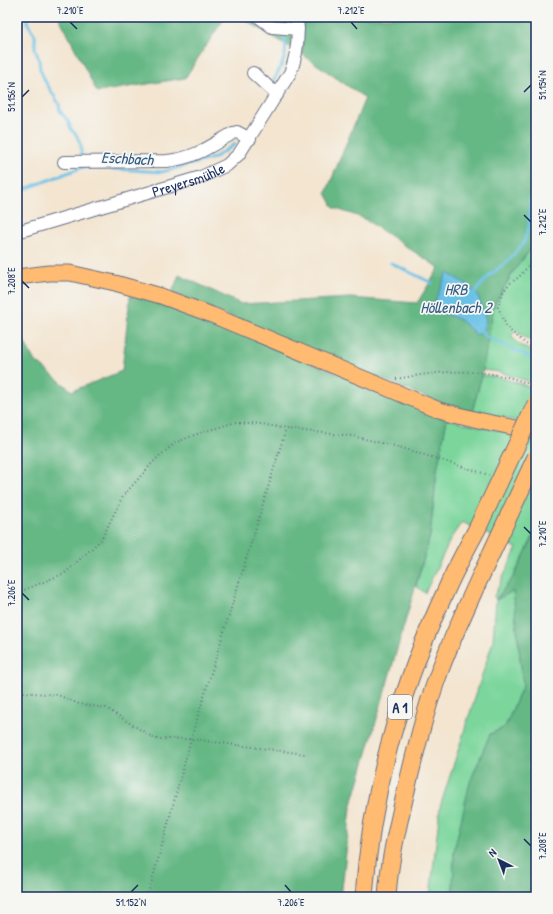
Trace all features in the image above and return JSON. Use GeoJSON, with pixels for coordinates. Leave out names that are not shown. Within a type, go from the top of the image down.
{"type":"FeatureCollection","features":[{"type":"Feature","properties":{"kind":"highway","name":"A 1"},"geometry":{"type":"LineString","coordinates":[[364,897],[366,867],[376,802],[385,760],[401,702],[423,642],[445,592],[477,529],[536,404]]}},
{"type":"Feature","properties":{"kind":"highway","name":"A 1"},"geometry":{"type":"LineString","coordinates":[[387,897],[396,831],[412,763],[440,670],[470,597],[536,457]]}},
{"type":"Feature","properties":{"kind":"main road"},"geometry":{"type":"LineString","coordinates":[[17,277],[49,273],[70,273],[138,289],[182,303],[439,410],[536,432]]}},
{"type":"Feature","properties":{"kind":"street"},"geometry":{"type":"LineString","coordinates":[[258,17],[272,27],[295,25]]}},
{"type":"Feature","properties":{"kind":"street","name":"Preyersmühle"},"geometry":{"type":"LineString","coordinates":[[17,232],[209,175],[227,165],[239,154],[250,139],[293,66],[298,49],[295,25]]}},
{"type":"Feature","properties":{"kind":"street"},"geometry":{"type":"LineString","coordinates":[[253,73],[277,95]]}},
{"type":"Feature","properties":{"kind":"street"},"geometry":{"type":"LineString","coordinates":[[64,162],[153,162],[174,160],[199,154],[233,133],[237,132],[250,139]]}},
{"type":"Feature","properties":{"kind":"path"},"geometry":{"type":"LineString","coordinates":[[536,257],[519,277],[509,284],[498,307],[507,328],[526,344],[536,349]]}},
{"type":"Feature","properties":{"kind":"path"},"geometry":{"type":"LineString","coordinates":[[376,384],[422,374],[480,372],[501,375],[536,387]]}},
{"type":"Feature","properties":{"kind":"path"},"geometry":{"type":"LineString","coordinates":[[17,593],[65,572],[101,540],[123,496],[155,460],[175,443],[197,434],[236,422],[261,424],[286,430],[352,436],[392,445],[493,477]]}},
{"type":"Feature","properties":{"kind":"path"},"geometry":{"type":"LineString","coordinates":[[147,897],[191,739],[286,430]]}},
{"type":"Feature","properties":{"kind":"path"},"geometry":{"type":"LineString","coordinates":[[17,688],[22,692],[58,695],[80,704],[106,708],[155,739],[191,739],[305,754]]}},
{"type":"Feature","properties":{"kind":"path"},"geometry":{"type":"LineString","coordinates":[[17,886],[23,897]]}},
{"type":"Feature","properties":{"kind":"green space"},"geometry":{"type":"Polygon","coordinates":[[[59,17],[225,17],[185,78],[97,92],[59,17]]]}},
{"type":"Feature","properties":{"kind":"green space"},"geometry":{"type":"Polygon","coordinates":[[[240,17],[293,17],[292,48],[240,17]]]}},
{"type":"Feature","properties":{"kind":"green space"},"geometry":{"type":"Polygon","coordinates":[[[303,17],[536,17],[536,151],[533,159],[536,175],[536,242],[513,272],[494,305],[482,375],[472,412],[445,405],[172,293],[179,275],[241,304],[350,298],[417,303],[439,268],[363,218],[334,208],[326,193],[365,98],[302,54],[303,17]]]}},
{"type":"Feature","properties":{"kind":"green space"},"geometry":{"type":"Polygon","coordinates":[[[536,242],[536,339],[528,340],[516,331],[511,336],[520,345],[536,354],[536,384],[499,372],[482,370],[494,305],[513,272],[536,242]]]}},
{"type":"Feature","properties":{"kind":"green space"},"geometry":{"type":"Polygon","coordinates":[[[130,296],[156,298],[447,419],[437,470],[430,536],[351,808],[341,897],[17,897],[17,328],[34,360],[72,391],[122,371],[130,296]]]}},
{"type":"Feature","properties":{"kind":"green space"},"geometry":{"type":"Polygon","coordinates":[[[482,375],[509,380],[536,390],[536,425],[472,412],[482,375]]]}},
{"type":"Feature","properties":{"kind":"green space"},"geometry":{"type":"Polygon","coordinates":[[[447,419],[536,439],[536,531],[514,576],[496,599],[513,590],[523,685],[454,851],[453,897],[430,897],[440,807],[493,641],[496,600],[494,596],[517,548],[462,522],[451,538],[425,593],[416,586],[430,536],[437,470],[447,419]]]}},
{"type":"Feature","properties":{"kind":"green space"},"geometry":{"type":"Polygon","coordinates":[[[536,531],[536,897],[453,897],[454,851],[470,782],[490,734],[505,727],[523,685],[513,591],[496,600],[514,576],[536,531]]]}},
{"type":"Feature","properties":{"kind":"water","name":"HRB Höllenbach 2"},"geometry":{"type":"Polygon","coordinates":[[[447,273],[469,286],[478,296],[486,320],[483,330],[477,335],[460,320],[432,308],[447,273]]]}},
{"type":"Feature","properties":{"kind":"waterway"},"geometry":{"type":"LineString","coordinates":[[27,17],[28,24],[35,35],[35,49],[39,59],[40,69],[45,81],[59,104],[60,111],[77,136],[81,146],[81,155]]}},
{"type":"Feature","properties":{"kind":"waterway","name":"Eschbach"},"geometry":{"type":"LineString","coordinates":[[273,17],[280,24]]}},
{"type":"Feature","properties":{"kind":"waterway","name":"Eschbach"},"geometry":{"type":"LineString","coordinates":[[271,86],[284,60],[286,47],[283,31]]}},
{"type":"Feature","properties":{"kind":"waterway","name":"Eschbach"},"geometry":{"type":"LineString","coordinates":[[17,192],[83,167],[162,172],[214,158],[235,144]]}},
{"type":"Feature","properties":{"kind":"waterway"},"geometry":{"type":"LineString","coordinates":[[473,296],[490,275],[507,262],[523,244],[529,227],[530,201],[536,184]]}},
{"type":"Feature","properties":{"kind":"waterway"},"geometry":{"type":"LineString","coordinates":[[391,263],[432,283]]}},
{"type":"Feature","properties":{"kind":"waterway"},"geometry":{"type":"LineString","coordinates":[[479,328],[485,336],[536,360]]}}]}
